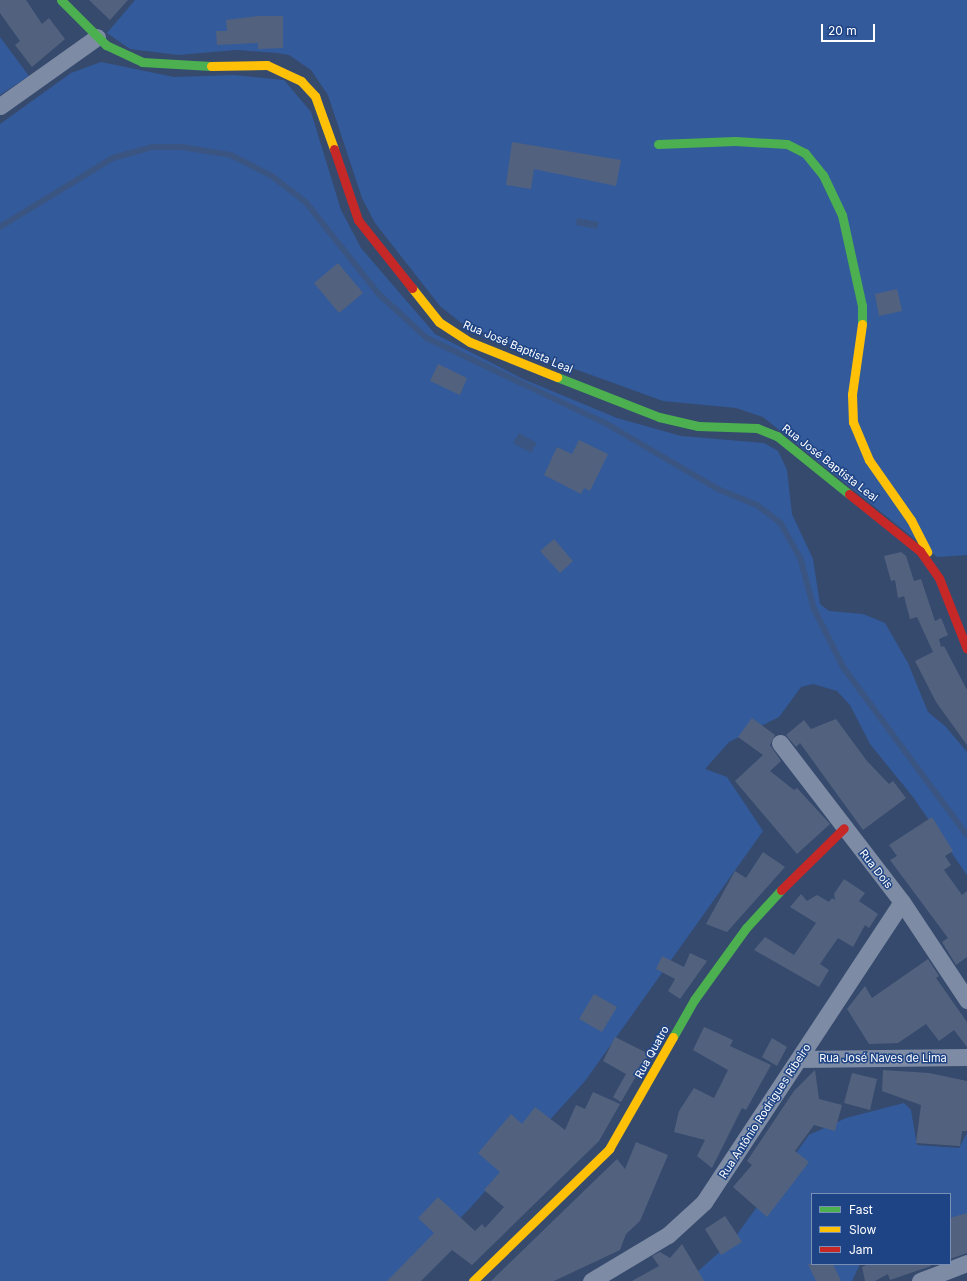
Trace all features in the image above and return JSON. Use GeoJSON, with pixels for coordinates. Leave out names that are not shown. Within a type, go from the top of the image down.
{"type":"FeatureCollection","features":[{"type":"Feature","properties":{"kind":"street","name":"Rua José Baptista Leal"},"geometry":{"type":"LineString","coordinates":[[61,0],[97,37],[119,53],[156,65],[252,63],[280,68],[292,75],[308,88],[321,109],[358,220],[423,306],[453,333],[659,417],[698,426],[746,426],[767,431],[913,544],[932,566],[967,648]]}},
{"type":"Feature","properties":{"kind":"street"},"geometry":{"type":"LineString","coordinates":[[0,106],[97,37]]}},
{"type":"Feature","properties":{"kind":"street"},"geometry":{"type":"LineString","coordinates":[[658,144],[735,141],[787,144],[805,153],[823,175],[842,215],[862,306],[862,339],[852,394],[853,422],[880,480],[921,536],[932,566]]}},
{"type":"Feature","properties":{"kind":"street","name":"Rua Dois"},"geometry":{"type":"LineString","coordinates":[[780,743],[902,902],[967,1000]]}},
{"type":"Feature","properties":{"kind":"street","name":"Rua Quatro"},"geometry":{"type":"LineString","coordinates":[[473,1281],[609,1149],[694,1000],[746,928],[815,853],[844,828]]}},
{"type":"Feature","properties":{"kind":"street","name":"Rua Antônio Rodrigues Ribeiro"},"geometry":{"type":"LineString","coordinates":[[591,1281],[668,1235],[696,1211],[722,1178],[902,902]]}},
{"type":"Feature","properties":{"kind":"street","name":"Rua José Naves de Lima"},"geometry":{"type":"LineString","coordinates":[[799,1059],[967,1057]]}},
{"type":"Feature","properties":{"kind":"street"},"geometry":{"type":"LineString","coordinates":[[920,1281],[967,1263]]}},
{"type":"Feature","properties":{"kind":"shaded area"},"geometry":{"type":"Polygon","coordinates":[[[135,0],[967,0],[967,555],[937,557],[763,417],[736,408],[663,401],[525,351],[460,322],[440,306],[375,223],[362,198],[328,95],[311,70],[289,55],[277,53],[237,50],[178,55],[130,49],[107,33],[135,0]]]}},
{"type":"Feature","properties":{"kind":"shaded area"},"geometry":{"type":"Polygon","coordinates":[[[0,37],[29,76],[0,95],[0,37]]]}},
{"type":"Feature","properties":{"kind":"shaded area"},"geometry":{"type":"Polygon","coordinates":[[[101,62],[174,77],[234,75],[284,80],[311,112],[341,210],[361,248],[435,334],[523,379],[617,418],[681,436],[764,443],[778,451],[787,470],[792,514],[813,559],[820,604],[829,611],[863,614],[885,623],[908,663],[928,712],[946,727],[967,752],[967,875],[913,797],[870,744],[850,705],[837,691],[813,684],[801,687],[779,717],[729,742],[705,769],[727,777],[763,831],[585,1081],[470,1208],[398,1281],[0,1281],[0,124],[71,73],[101,62]]]}},
{"type":"Feature","properties":{"kind":"shaded area"},"geometry":{"type":"Polygon","coordinates":[[[577,218],[599,222],[597,229],[576,225],[577,218]]]}},
{"type":"Feature","properties":{"kind":"shaded area"},"geometry":{"type":"Polygon","coordinates":[[[519,433],[537,443],[531,453],[513,443],[519,433]]]}},
{"type":"Feature","properties":{"kind":"shaded area"},"geometry":{"type":"Polygon","coordinates":[[[904,1103],[911,1110],[917,1145],[959,1148],[967,1133],[967,1215],[951,1220],[951,1193],[811,1193],[811,1265],[860,1265],[852,1281],[687,1281],[733,1240],[809,1135],[846,1118],[904,1103]]]}},
{"type":"Feature","properties":{"kind":"building"},"geometry":{"type":"Polygon","coordinates":[[[0,0],[26,0],[42,24],[49,18],[65,39],[32,67],[15,45],[20,41],[0,13],[0,0]]]}},
{"type":"Feature","properties":{"kind":"building"},"geometry":{"type":"Polygon","coordinates":[[[89,0],[128,0],[110,20],[89,0]]]}},
{"type":"Feature","properties":{"kind":"building"},"geometry":{"type":"Polygon","coordinates":[[[258,16],[283,16],[283,48],[258,49],[258,43],[217,45],[216,31],[227,31],[226,20],[258,16]]]}},
{"type":"Feature","properties":{"kind":"building"},"geometry":{"type":"Polygon","coordinates":[[[512,142],[621,160],[616,186],[534,169],[531,189],[506,185],[512,142]]]}},
{"type":"Feature","properties":{"kind":"building"},"geometry":{"type":"Polygon","coordinates":[[[338,263],[363,293],[339,313],[314,283],[338,263]]]}},
{"type":"Feature","properties":{"kind":"building"},"geometry":{"type":"Polygon","coordinates":[[[897,289],[902,311],[879,316],[875,294],[897,289]]]}},
{"type":"Feature","properties":{"kind":"building"},"geometry":{"type":"Polygon","coordinates":[[[438,364],[467,378],[460,395],[430,381],[438,364]]]}},
{"type":"Feature","properties":{"kind":"building"},"geometry":{"type":"Polygon","coordinates":[[[579,440],[608,454],[590,491],[584,488],[581,494],[544,475],[557,447],[572,454],[579,440]]]}},
{"type":"Feature","properties":{"kind":"building"},"geometry":{"type":"Polygon","coordinates":[[[554,539],[573,561],[560,573],[540,551],[554,539]]]}},
{"type":"Feature","properties":{"kind":"building"},"geometry":{"type":"Polygon","coordinates":[[[901,552],[906,556],[914,581],[921,579],[935,621],[941,618],[948,635],[939,639],[941,647],[944,646],[967,690],[967,745],[936,702],[915,661],[933,652],[917,617],[910,619],[904,596],[898,598],[895,580],[891,581],[884,556],[901,552]]]}},
{"type":"Feature","properties":{"kind":"building"},"geometry":{"type":"Polygon","coordinates":[[[752,718],[775,735],[770,745],[781,761],[770,771],[794,790],[797,788],[830,824],[797,854],[735,781],[763,755],[738,737],[752,718]]]}},
{"type":"Feature","properties":{"kind":"building"},"geometry":{"type":"Polygon","coordinates":[[[836,719],[867,761],[889,784],[893,781],[906,798],[863,830],[800,743],[796,747],[786,735],[804,720],[811,729],[836,719]]]}},
{"type":"Feature","properties":{"kind":"building"},"geometry":{"type":"Polygon","coordinates":[[[932,817],[953,851],[945,856],[951,865],[944,870],[962,895],[967,891],[967,957],[956,965],[942,942],[948,938],[890,860],[897,856],[889,845],[932,817]]]}},
{"type":"Feature","properties":{"kind":"building"},"geometry":{"type":"Polygon","coordinates":[[[763,852],[785,867],[727,932],[706,924],[735,871],[746,878],[763,852]]]}},
{"type":"Feature","properties":{"kind":"building"},"geometry":{"type":"Polygon","coordinates":[[[844,879],[865,893],[859,901],[878,914],[869,928],[865,925],[853,947],[838,938],[820,964],[829,970],[819,987],[754,950],[765,937],[794,955],[816,923],[790,907],[801,894],[807,901],[817,895],[829,902],[832,898],[835,900],[834,894],[844,879]]]}},
{"type":"Feature","properties":{"kind":"building"},"geometry":{"type":"Polygon","coordinates":[[[690,953],[707,961],[680,999],[668,991],[675,979],[656,969],[662,956],[684,967],[690,953]]]}},
{"type":"Feature","properties":{"kind":"building"},"geometry":{"type":"Polygon","coordinates":[[[928,959],[939,976],[936,978],[967,1022],[967,1047],[954,1030],[939,1041],[926,1024],[898,1043],[869,1044],[847,1009],[865,986],[872,998],[928,959]]]}},
{"type":"Feature","properties":{"kind":"building"},"geometry":{"type":"Polygon","coordinates":[[[594,994],[617,1007],[602,1032],[579,1019],[594,994]]]}},
{"type":"Feature","properties":{"kind":"building"},"geometry":{"type":"Polygon","coordinates":[[[704,1027],[733,1040],[730,1046],[771,1065],[746,1110],[742,1108],[712,1168],[697,1156],[705,1140],[674,1132],[679,1111],[694,1088],[714,1098],[728,1070],[693,1050],[704,1027]]]}},
{"type":"Feature","properties":{"kind":"building"},"geometry":{"type":"Polygon","coordinates":[[[615,1037],[649,1054],[621,1102],[613,1097],[626,1074],[603,1061],[615,1037]]]}},
{"type":"Feature","properties":{"kind":"building"},"geometry":{"type":"Polygon","coordinates":[[[772,1038],[787,1047],[777,1066],[762,1057],[772,1038]]]}},
{"type":"Feature","properties":{"kind":"building"},"geometry":{"type":"Polygon","coordinates":[[[815,1070],[819,1099],[842,1105],[835,1131],[814,1125],[795,1151],[809,1162],[767,1217],[733,1187],[752,1165],[747,1161],[794,1091],[815,1070]]]}},
{"type":"Feature","properties":{"kind":"building"},"geometry":{"type":"Polygon","coordinates":[[[883,1070],[929,1073],[967,1081],[967,1131],[962,1131],[960,1146],[916,1143],[921,1105],[882,1091],[883,1070]]]}},
{"type":"Feature","properties":{"kind":"building"},"geometry":{"type":"Polygon","coordinates":[[[852,1073],[877,1079],[870,1110],[844,1103],[852,1073]]]}},
{"type":"Feature","properties":{"kind":"building"},"geometry":{"type":"Polygon","coordinates":[[[593,1092],[620,1104],[599,1141],[472,1265],[452,1250],[421,1281],[387,1281],[434,1233],[418,1218],[438,1197],[475,1231],[482,1224],[485,1228],[504,1207],[484,1190],[500,1172],[478,1153],[511,1114],[522,1124],[535,1107],[565,1130],[576,1105],[585,1109],[593,1092]]]}},
{"type":"Feature","properties":{"kind":"building"},"geometry":{"type":"Polygon","coordinates":[[[636,1142],[668,1155],[640,1221],[626,1234],[620,1250],[554,1281],[491,1281],[617,1159],[625,1169],[636,1142]]]}},
{"type":"Feature","properties":{"kind":"building"},"geometry":{"type":"Polygon","coordinates":[[[967,1213],[967,1253],[951,1259],[951,1218],[967,1213]]]}},
{"type":"Feature","properties":{"kind":"building"},"geometry":{"type":"Polygon","coordinates":[[[725,1216],[742,1242],[721,1255],[705,1229],[725,1216]]]}},
{"type":"Feature","properties":{"kind":"building"},"geometry":{"type":"Polygon","coordinates":[[[682,1244],[704,1281],[632,1281],[659,1266],[652,1256],[660,1252],[670,1258],[682,1244]]]}},
{"type":"Feature","properties":{"kind":"building"},"geometry":{"type":"Polygon","coordinates":[[[808,1264],[833,1265],[841,1281],[816,1281],[808,1264]]]}},
{"type":"Feature","properties":{"kind":"building"},"geometry":{"type":"Polygon","coordinates":[[[867,1265],[931,1265],[890,1280],[888,1274],[875,1281],[865,1281],[862,1267],[867,1265]]]}},
{"type":"Feature","properties":{"kind":"waterway"},"geometry":{"type":"LineString","coordinates":[[0,227],[113,158],[153,147],[182,147],[231,155],[272,176],[306,202],[378,293],[427,338],[609,425],[718,489],[757,505],[781,523],[801,559],[814,608],[844,668],[967,835]]}},
{"type":"Feature","properties":{"kind":"traffic: fast"},"geometry":{"type":"LineString","coordinates":[[61,0],[106,45],[142,62],[211,66]]}},
{"type":"Feature","properties":{"kind":"traffic: fast"},"geometry":{"type":"LineString","coordinates":[[658,144],[735,141],[787,144],[805,153],[823,175],[842,215],[862,306],[862,324]]}},
{"type":"Feature","properties":{"kind":"traffic: fast"},"geometry":{"type":"LineString","coordinates":[[557,377],[659,417],[698,426],[757,428],[777,436],[849,494]]}},
{"type":"Feature","properties":{"kind":"traffic: fast"},"geometry":{"type":"LineString","coordinates":[[673,1037],[694,1000],[746,928],[781,890]]}},
{"type":"Feature","properties":{"kind":"traffic: slow"},"geometry":{"type":"LineString","coordinates":[[211,66],[267,65],[301,81],[315,96],[334,149]]}},
{"type":"Feature","properties":{"kind":"traffic: slow"},"geometry":{"type":"LineString","coordinates":[[412,288],[439,322],[470,342],[557,377]]}},
{"type":"Feature","properties":{"kind":"traffic: slow"},"geometry":{"type":"LineString","coordinates":[[862,324],[852,394],[853,422],[869,460],[911,520],[927,552]]}},
{"type":"Feature","properties":{"kind":"traffic: slow"},"geometry":{"type":"LineString","coordinates":[[473,1281],[609,1149],[673,1037]]}},
{"type":"Feature","properties":{"kind":"traffic: jam"},"geometry":{"type":"LineString","coordinates":[[334,149],[358,220],[412,288]]}},
{"type":"Feature","properties":{"kind":"traffic: jam"},"geometry":{"type":"LineString","coordinates":[[849,494],[920,551],[939,578],[967,649]]}},
{"type":"Feature","properties":{"kind":"traffic: jam"},"geometry":{"type":"LineString","coordinates":[[781,890],[844,828]]}}]}
